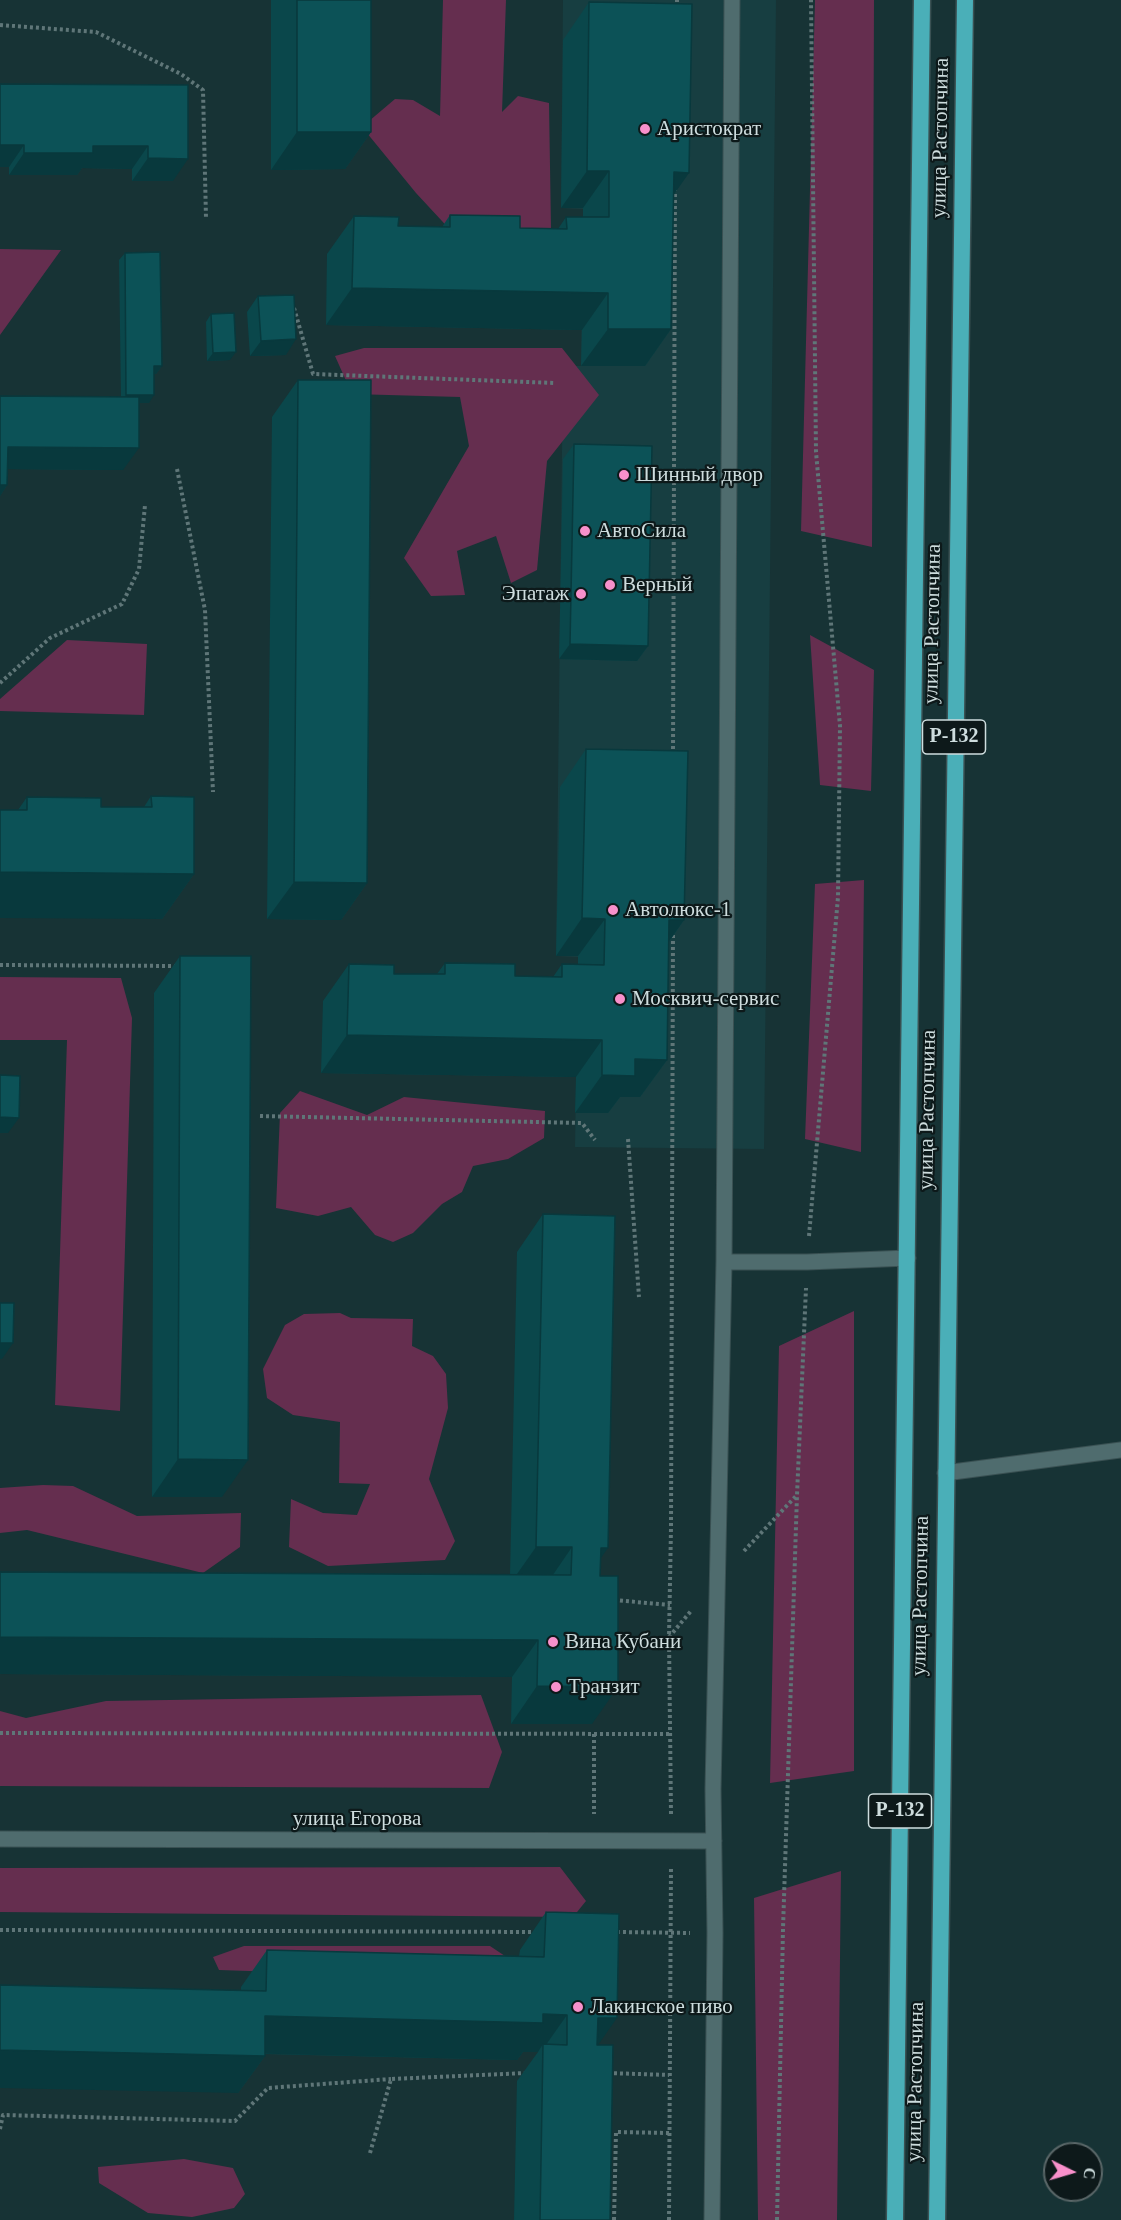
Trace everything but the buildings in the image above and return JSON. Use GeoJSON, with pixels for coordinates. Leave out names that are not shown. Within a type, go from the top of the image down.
{"type":"FeatureCollection","features":[{"type":"Feature","properties":{"kind":"highway","name":"улица Растопчина"},"geometry":{"type":"LineString","coordinates":[[895,2220],[922,0]]}},
{"type":"Feature","properties":{"kind":"highway","name":"улица Растопчина"},"geometry":{"type":"LineString","coordinates":[[937,2220],[965,0]]}},
{"type":"Feature","properties":{"kind":"street"},"geometry":{"type":"LineString","coordinates":[[712,2220],[715,1933],[713,1778],[724,1262],[732,0]]}},
{"type":"Feature","properties":{"kind":"street"},"geometry":{"type":"LineString","coordinates":[[724,1262],[807,1262],[908,1258]]}},
{"type":"Feature","properties":{"kind":"street"},"geometry":{"type":"LineString","coordinates":[[945,1473],[1121,1450]]}},
{"type":"Feature","properties":{"kind":"street","name":"улица Егорова"},"geometry":{"type":"LineString","coordinates":[[0,1839],[714,1841]]}},
{"type":"Feature","properties":{"kind":"path"},"geometry":{"type":"LineString","coordinates":[[677,0],[677,15]]}},
{"type":"Feature","properties":{"kind":"path"},"geometry":{"type":"LineString","coordinates":[[777,2220],[796,1519],[807,1262],[838,897],[840,726],[816,453],[811,0]]}},
{"type":"Feature","properties":{"kind":"path"},"geometry":{"type":"LineString","coordinates":[[0,25],[96,32],[181,74],[203,90],[206,218]]}},
{"type":"Feature","properties":{"kind":"path"},"geometry":{"type":"LineString","coordinates":[[673,764],[675,181]]}},
{"type":"Feature","properties":{"kind":"path"},"geometry":{"type":"LineString","coordinates":[[291,298],[313,374],[555,383]]}},
{"type":"Feature","properties":{"kind":"path"},"geometry":{"type":"LineString","coordinates":[[177,468],[205,610],[213,792]]}},
{"type":"Feature","properties":{"kind":"path"},"geometry":{"type":"LineString","coordinates":[[0,683],[50,638],[122,604],[139,568],[145,505]]}},
{"type":"Feature","properties":{"kind":"path"},"geometry":{"type":"LineString","coordinates":[[669,2220],[671,1842],[669,1637],[673,928]]}},
{"type":"Feature","properties":{"kind":"path"},"geometry":{"type":"LineString","coordinates":[[0,965],[187,966]]}},
{"type":"Feature","properties":{"kind":"path"},"geometry":{"type":"LineString","coordinates":[[260,1116],[582,1123],[595,1140]]}},
{"type":"Feature","properties":{"kind":"path"},"geometry":{"type":"LineString","coordinates":[[628,1139],[639,1297]]}},
{"type":"Feature","properties":{"kind":"path"},"geometry":{"type":"LineString","coordinates":[[606,1600],[670,1605]]}},
{"type":"Feature","properties":{"kind":"path"},"geometry":{"type":"LineString","coordinates":[[0,1733],[670,1734]]}},
{"type":"Feature","properties":{"kind":"path"},"geometry":{"type":"LineString","coordinates":[[594,1734],[594,1841]]}},
{"type":"Feature","properties":{"kind":"path"},"geometry":{"type":"LineString","coordinates":[[0,1930],[539,1932]]}},
{"type":"Feature","properties":{"kind":"path"},"geometry":{"type":"LineString","coordinates":[[611,1932],[715,1933]]}},
{"type":"Feature","properties":{"kind":"path"},"geometry":{"type":"LineString","coordinates":[[0,2129],[3,2115],[236,2121],[268,2088],[391,2079],[529,2073]]}},
{"type":"Feature","properties":{"kind":"path"},"geometry":{"type":"LineString","coordinates":[[604,2073],[669,2074]]}},
{"type":"Feature","properties":{"kind":"path"},"geometry":{"type":"LineString","coordinates":[[370,2153],[391,2079]]}},
{"type":"Feature","properties":{"kind":"path"},"geometry":{"type":"LineString","coordinates":[[614,2220],[616,2132],[669,2133]]}},
{"type":"Feature","properties":{"kind":"shaded area"},"geometry":{"type":"Polygon","coordinates":[[[443,0],[506,0],[502,112],[518,96],[549,103],[551,229],[454,234],[416,193],[362,127],[395,99],[413,100],[440,116],[443,0]]]}},
{"type":"Feature","properties":{"kind":"shaded area"},"geometry":{"type":"Polygon","coordinates":[[[563,0],[776,0],[764,1149],[575,1147],[578,957],[556,956],[563,366],[581,366],[583,209],[561,208],[563,0]]]}},
{"type":"Feature","properties":{"kind":"shaded area"},"geometry":{"type":"Polygon","coordinates":[[[815,0],[874,0],[872,547],[801,531],[815,0]]]}},
{"type":"Feature","properties":{"kind":"shaded area"},"geometry":{"type":"Polygon","coordinates":[[[0,249],[61,250],[0,335],[0,249]]]}},
{"type":"Feature","properties":{"kind":"shaded area"},"geometry":{"type":"Polygon","coordinates":[[[364,348],[562,348],[599,395],[547,461],[537,570],[511,583],[496,536],[457,551],[465,595],[431,596],[404,558],[469,446],[460,397],[352,394],[335,356],[364,348]]]}},
{"type":"Feature","properties":{"kind":"shaded area"},"geometry":{"type":"Polygon","coordinates":[[[810,635],[874,670],[871,791],[820,785],[810,635]]]}},
{"type":"Feature","properties":{"kind":"shaded area"},"geometry":{"type":"Polygon","coordinates":[[[67,640],[147,644],[144,715],[0,711],[0,699],[67,640]]]}},
{"type":"Feature","properties":{"kind":"shaded area"},"geometry":{"type":"Polygon","coordinates":[[[864,880],[861,1152],[805,1139],[815,884],[864,880]]]}},
{"type":"Feature","properties":{"kind":"shaded area"},"geometry":{"type":"Polygon","coordinates":[[[0,977],[121,978],[132,1018],[120,1411],[55,1405],[67,1040],[0,1040],[0,977]]]}},
{"type":"Feature","properties":{"kind":"shaded area"},"geometry":{"type":"Polygon","coordinates":[[[300,1091],[367,1115],[404,1097],[545,1111],[544,1138],[508,1159],[473,1166],[462,1192],[442,1204],[413,1233],[393,1242],[375,1235],[351,1207],[318,1216],[276,1208],[280,1113],[300,1091]]]}},
{"type":"Feature","properties":{"kind":"shaded area"},"geometry":{"type":"Polygon","coordinates":[[[854,1311],[854,1771],[770,1783],[779,1346],[854,1311]]]}},
{"type":"Feature","properties":{"kind":"shaded area"},"geometry":{"type":"Polygon","coordinates":[[[340,1313],[351,1318],[413,1319],[412,1346],[433,1356],[446,1374],[448,1408],[429,1479],[455,1541],[445,1560],[328,1566],[289,1547],[291,1499],[323,1513],[357,1515],[370,1484],[339,1483],[340,1422],[293,1415],[267,1398],[263,1369],[285,1325],[304,1314],[340,1313]]]}},
{"type":"Feature","properties":{"kind":"shaded area"},"geometry":{"type":"Polygon","coordinates":[[[43,1485],[73,1486],[137,1516],[241,1513],[240,1547],[203,1573],[27,1530],[0,1533],[0,1488],[43,1485]]]}},
{"type":"Feature","properties":{"kind":"shaded area"},"geometry":{"type":"Polygon","coordinates":[[[481,1695],[502,1752],[489,1788],[0,1786],[0,1711],[26,1718],[106,1701],[481,1695]]]}},
{"type":"Feature","properties":{"kind":"shaded area"},"geometry":{"type":"Polygon","coordinates":[[[560,1867],[586,1901],[573,1917],[0,1912],[0,1868],[560,1867]]]}},
{"type":"Feature","properties":{"kind":"shaded area"},"geometry":{"type":"Polygon","coordinates":[[[841,1871],[837,2220],[758,2220],[754,1898],[841,1871]]]}},
{"type":"Feature","properties":{"kind":"shaded area"},"geometry":{"type":"Polygon","coordinates":[[[244,1946],[490,1946],[505,1956],[489,1979],[219,1970],[213,1957],[244,1946]]]}},
{"type":"Feature","properties":{"kind":"shaded area"},"geometry":{"type":"Polygon","coordinates":[[[184,2159],[233,2168],[245,2194],[234,2208],[192,2217],[148,2213],[99,2183],[98,2167],[184,2159]]]}},
{"type":"Feature","properties":{"kind":"place","name":"Аристократ"},"geometry":{"type":"Point","coordinates":[645,129]}},
{"type":"Feature","properties":{"kind":"place","name":"Шинный двор"},"geometry":{"type":"Point","coordinates":[624,475]}},
{"type":"Feature","properties":{"kind":"place","name":"АвтоСила"},"geometry":{"type":"Point","coordinates":[585,531]}},
{"type":"Feature","properties":{"kind":"place","name":"Верный"},"geometry":{"type":"Point","coordinates":[610,585]}},
{"type":"Feature","properties":{"kind":"place","name":"Эпатаж"},"geometry":{"type":"Point","coordinates":[581,594]}},
{"type":"Feature","properties":{"kind":"place","name":"Автолюкс-1"},"geometry":{"type":"Point","coordinates":[613,910]}},
{"type":"Feature","properties":{"kind":"place","name":"Москвич-сервис"},"geometry":{"type":"Point","coordinates":[620,999]}},
{"type":"Feature","properties":{"kind":"place","name":"Вина Кубани"},"geometry":{"type":"Point","coordinates":[553,1642]}},
{"type":"Feature","properties":{"kind":"place","name":"Транзит"},"geometry":{"type":"Point","coordinates":[556,1687]}},
{"type":"Feature","properties":{"kind":"place","name":"Лакинское пиво"},"geometry":{"type":"Point","coordinates":[578,2007]}}]}
